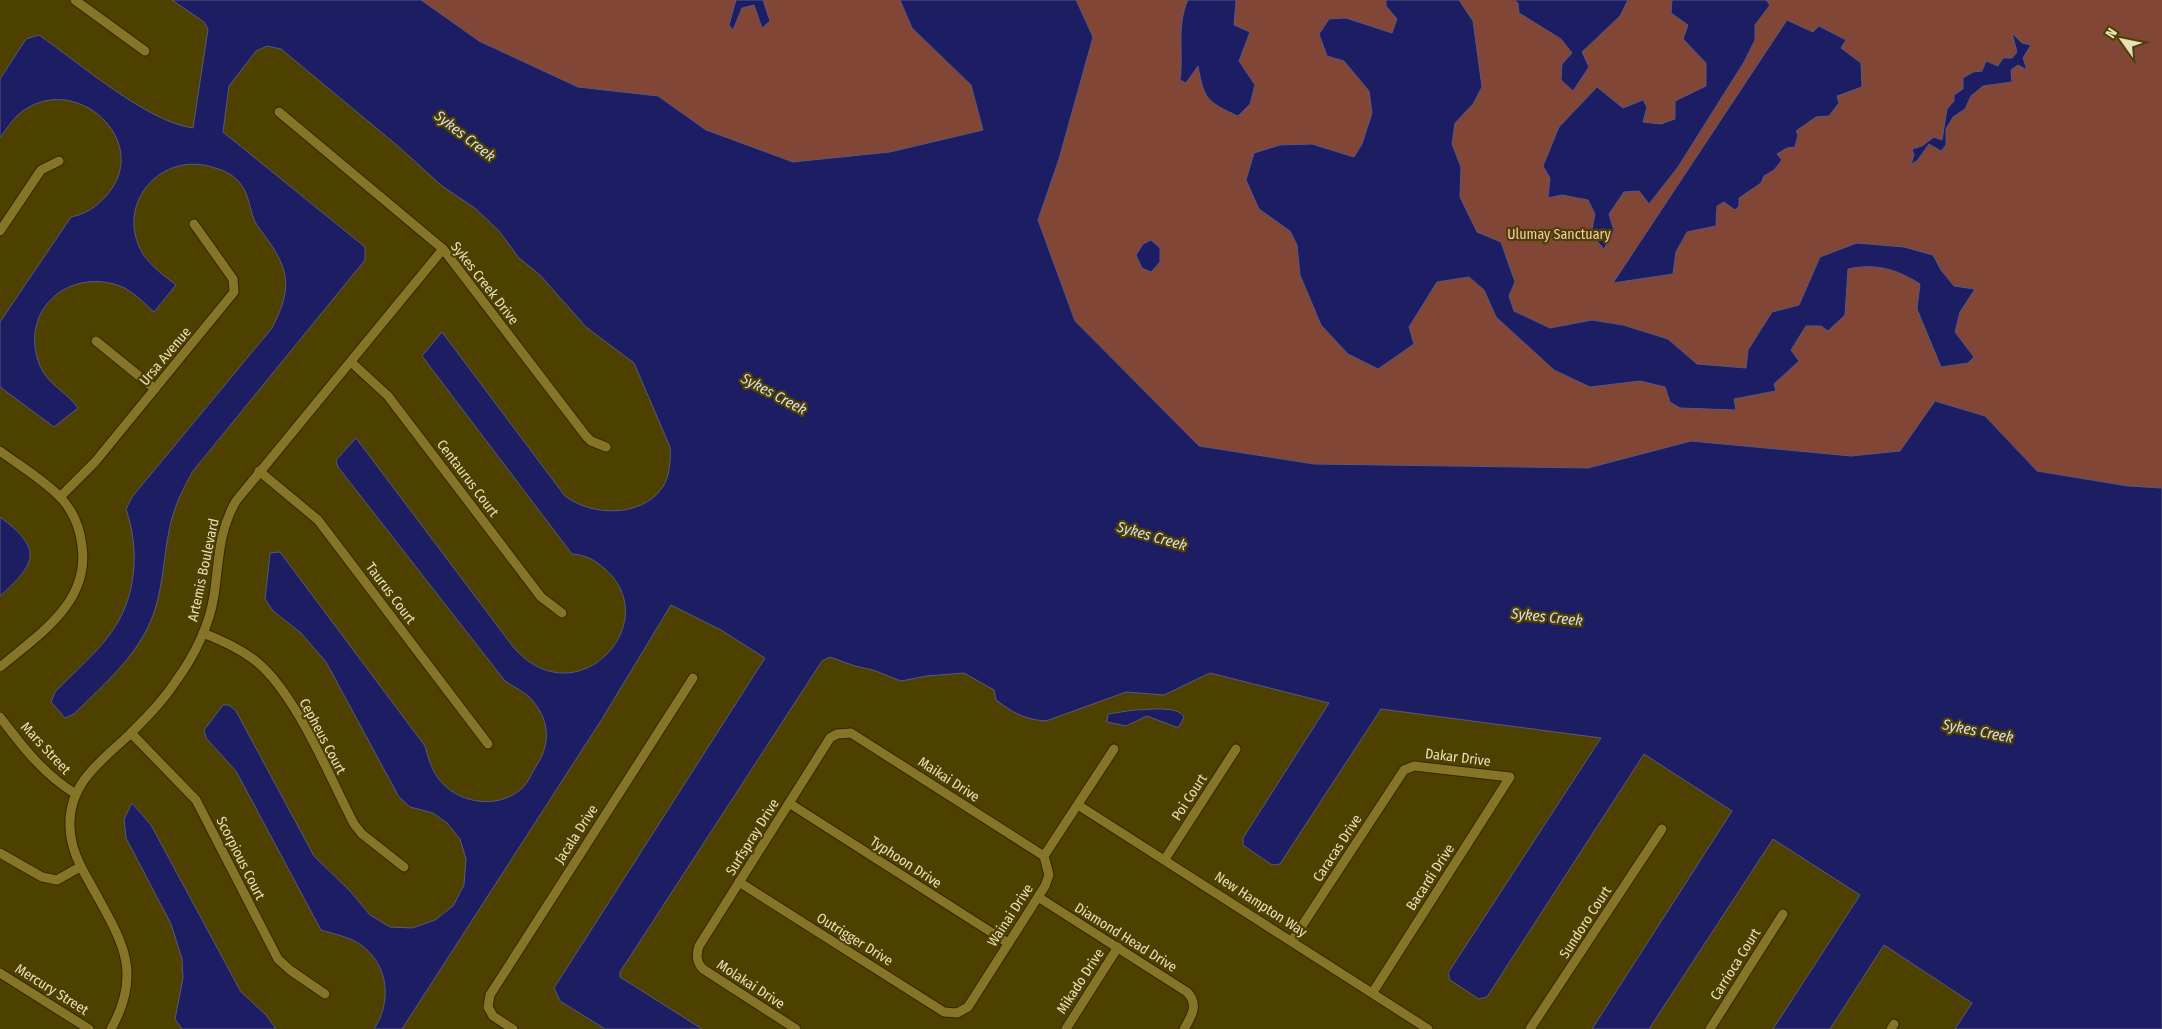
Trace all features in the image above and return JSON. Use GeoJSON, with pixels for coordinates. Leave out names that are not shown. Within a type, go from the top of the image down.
{"type":"FeatureCollection","features":[{"type":"Feature","properties":{"kind":"street"},"geometry":{"type":"LineString","coordinates":[[75,0],[145,51]]}},
{"type":"Feature","properties":{"kind":"street","name":"Sykes Creek Drive"},"geometry":{"type":"LineString","coordinates":[[279,112],[443,249],[586,436],[591,441],[606,447]]}},
{"type":"Feature","properties":{"kind":"street"},"geometry":{"type":"LineString","coordinates":[[0,231],[41,170],[59,161]]}},
{"type":"Feature","properties":{"kind":"street","name":"Ursa Avenue"},"geometry":{"type":"LineString","coordinates":[[60,497],[95,462],[234,292],[233,279],[194,224]]}},
{"type":"Feature","properties":{"kind":"street","name":"Artemis Boulevard"},"geometry":{"type":"LineString","coordinates":[[111,1029],[122,1010],[126,994],[128,970],[126,958],[107,915],[80,867],[71,840],[70,826],[76,794],[89,772],[131,733],[176,683],[192,656],[203,633],[214,598],[218,550],[224,526],[236,501],[443,249]]}},
{"type":"Feature","properties":{"kind":"street"},"geometry":{"type":"LineString","coordinates":[[96,341],[155,390]]}},
{"type":"Feature","properties":{"kind":"street","name":"Centaurus Court"},"geometry":{"type":"LineString","coordinates":[[351,362],[381,388],[541,597],[562,613]]}},
{"type":"Feature","properties":{"kind":"street"},"geometry":{"type":"LineString","coordinates":[[0,451],[60,497],[74,515],[84,554],[78,587],[64,610],[0,667]]}},
{"type":"Feature","properties":{"kind":"street","name":"Taurus Court"},"geometry":{"type":"LineString","coordinates":[[259,472],[318,520],[488,744]]}},
{"type":"Feature","properties":{"kind":"street","name":"Cepheus Court"},"geometry":{"type":"LineString","coordinates":[[203,633],[249,656],[272,677],[297,714],[354,824],[362,834],[404,867]]}},
{"type":"Feature","properties":{"kind":"street","name":"Jacala Drive"},"geometry":{"type":"LineString","coordinates":[[513,1029],[493,1016],[488,1007],[490,994],[693,678]]}},
{"type":"Feature","properties":{"kind":"street","name":"Mars Street"},"geometry":{"type":"LineString","coordinates":[[0,717],[26,750],[58,783],[76,794]]}},
{"type":"Feature","properties":{"kind":"street","name":"Scorpious Court"},"geometry":{"type":"LineString","coordinates":[[131,733],[196,800],[278,958],[290,970],[325,994]]}},
{"type":"Feature","properties":{"kind":"street","name":"Maikai Drive"},"geometry":{"type":"LineString","coordinates":[[837,734],[851,733],[1044,856]]}},
{"type":"Feature","properties":{"kind":"street","name":"Surfspray Drive"},"geometry":{"type":"LineString","coordinates":[[697,959],[699,946],[830,738],[837,734]]}},
{"type":"Feature","properties":{"kind":"street"},"geometry":{"type":"LineString","coordinates":[[1044,856],[1114,749]]}},
{"type":"Feature","properties":{"kind":"street","name":"Poi Court"},"geometry":{"type":"LineString","coordinates":[[1165,859],[1236,749]]}},
{"type":"Feature","properties":{"kind":"street","name":"Dakar Drive"},"geometry":{"type":"LineString","coordinates":[[1404,770],[1414,766],[1510,778]]}},
{"type":"Feature","properties":{"kind":"street","name":"Caracas Drive"},"geometry":{"type":"LineString","coordinates":[[1292,941],[1404,770]]}},
{"type":"Feature","properties":{"kind":"street","name":"Bacardi Drive"},"geometry":{"type":"LineString","coordinates":[[1373,992],[1510,778]]}},
{"type":"Feature","properties":{"kind":"street","name":"Typhoon Drive"},"geometry":{"type":"LineString","coordinates":[[789,804],[1008,943]]}},
{"type":"Feature","properties":{"kind":"street","name":"New Hampton Way"},"geometry":{"type":"LineString","coordinates":[[1078,805],[1373,992],[1428,1029]]}},
{"type":"Feature","properties":{"kind":"street","name":"Sundoro Court"},"geometry":{"type":"LineString","coordinates":[[1530,1029],[1662,830]]}},
{"type":"Feature","properties":{"kind":"street"},"geometry":{"type":"LineString","coordinates":[[0,853],[42,877],[57,880],[80,867]]}},
{"type":"Feature","properties":{"kind":"street","name":"Wainai Drive"},"geometry":{"type":"LineString","coordinates":[[957,1013],[968,1007],[1038,897],[1049,875],[1044,856]]}},
{"type":"Feature","properties":{"kind":"street","name":"Outrigger Drive"},"geometry":{"type":"LineString","coordinates":[[740,882],[944,1012],[957,1013]]}},
{"type":"Feature","properties":{"kind":"street","name":"Diamond Head Drive"},"geometry":{"type":"LineString","coordinates":[[1038,897],[1182,988],[1190,995],[1194,1006],[1192,1015],[1184,1029]]}},
{"type":"Feature","properties":{"kind":"street","name":"Carrioca Court"},"geometry":{"type":"LineString","coordinates":[[1710,1029],[1783,914]]}},
{"type":"Feature","properties":{"kind":"street","name":"Mikado Drive"},"geometry":{"type":"LineString","coordinates":[[1066,1029],[1118,947]]}},
{"type":"Feature","properties":{"kind":"street","name":"Molakai Drive"},"geometry":{"type":"LineString","coordinates":[[697,959],[703,970],[796,1029]]}},
{"type":"Feature","properties":{"kind":"street","name":"Mercury Street"},"geometry":{"type":"LineString","coordinates":[[0,973],[89,1029]]}},
{"type":"Feature","properties":{"kind":"green space"},"geometry":{"type":"Polygon","coordinates":[[[421,0],[900,0],[912,28],[971,85],[983,130],[890,152],[793,162],[706,130],[658,96],[578,87],[479,41],[421,0]]]}},
{"type":"Feature","properties":{"kind":"green space","name":"Ulumay Sanctuary"},"geometry":{"type":"Polygon","coordinates":[[[1076,0],[2162,0],[2162,488],[2128,486],[2037,471],[1985,416],[1900,451],[1851,456],[1691,441],[1589,468],[1314,464],[1199,446],[1075,321],[1038,220],[1093,37],[1076,0]]]}},
{"type":"Feature","properties":{"kind":"water","name":"Sykes Creek"},"geometry":{"type":"Polygon","coordinates":[[[172,0],[421,0],[479,41],[578,87],[658,96],[706,130],[793,162],[890,152],[983,130],[971,85],[912,28],[900,0],[1076,0],[1093,37],[1059,159],[1038,220],[1075,321],[1199,446],[1314,464],[1588,468],[1691,441],[1851,456],[1900,451],[1935,401],[1985,416],[2037,471],[2128,486],[2162,488],[2162,1029],[1955,1029],[1972,1003],[1884,945],[1830,1029],[1773,1029],[1860,895],[1773,839],[1649,1029],[1592,1029],[1732,811],[1644,754],[1487,997],[1479,999],[1450,980],[1448,973],[1601,738],[1381,709],[1280,864],[1272,865],[1243,845],[1243,838],[1329,703],[1210,673],[1164,695],[1126,692],[1046,721],[1032,719],[1013,712],[996,700],[994,690],[964,673],[927,676],[901,681],[830,657],[822,661],[620,972],[620,977],[702,1029],[605,1029],[560,1001],[554,988],[765,658],[721,630],[671,605],[602,719],[402,1029],[374,1029],[380,1018],[385,996],[385,984],[377,963],[370,953],[357,942],[321,930],[236,771],[206,738],[204,730],[223,705],[229,705],[236,711],[314,856],[351,892],[370,915],[390,927],[412,928],[435,920],[453,906],[464,885],[466,859],[460,839],[447,823],[433,813],[410,807],[399,797],[326,662],[301,633],[273,611],[265,599],[270,553],[280,552],[425,746],[433,770],[446,787],[466,798],[477,801],[500,800],[522,788],[529,780],[544,751],[546,734],[539,709],[524,693],[505,681],[338,467],[336,460],[356,438],[514,648],[538,667],[563,673],[587,668],[606,655],[620,636],[625,614],[621,591],[605,569],[598,563],[590,558],[572,554],[422,356],[442,332],[565,496],[576,503],[602,510],[615,511],[642,505],[653,498],[665,484],[670,462],[670,447],[634,363],[586,327],[540,275],[519,258],[499,231],[476,209],[442,186],[399,147],[281,49],[267,46],[256,51],[229,86],[223,132],[365,247],[365,260],[193,471],[175,507],[167,540],[158,597],[150,623],[133,652],[111,678],[74,714],[65,718],[51,702],[55,692],[91,657],[110,634],[126,605],[131,589],[134,557],[133,541],[126,509],[132,497],[272,328],[284,299],[285,276],[276,253],[255,222],[245,190],[233,176],[218,169],[195,164],[177,166],[161,174],[148,185],[139,200],[134,217],[135,235],[146,258],[158,271],[176,285],[154,312],[125,288],[100,282],[82,283],[66,289],[52,299],[42,312],[36,328],[35,346],[43,373],[78,408],[54,427],[0,387],[0,322],[71,217],[90,210],[106,196],[119,175],[121,154],[115,134],[102,118],[84,105],[63,100],[41,102],[19,114],[0,138],[0,79],[26,39],[39,35],[134,103],[155,115],[193,128],[208,29],[204,22],[172,0]]]}},
{"type":"Feature","properties":{"kind":"water"},"geometry":{"type":"Polygon","coordinates":[[[736,0],[763,0],[770,21],[762,28],[754,5],[742,8],[733,30],[729,25],[736,0]]]}},
{"type":"Feature","properties":{"kind":"water"},"geometry":{"type":"Polygon","coordinates":[[[1188,0],[1236,0],[1234,25],[1250,32],[1239,61],[1255,85],[1250,104],[1238,116],[1213,103],[1205,93],[1198,66],[1186,83],[1180,80],[1182,20],[1188,0]]]}},
{"type":"Feature","properties":{"kind":"water"},"geometry":{"type":"Polygon","coordinates":[[[1386,0],[1459,0],[1473,21],[1482,87],[1473,104],[1455,123],[1452,144],[1461,167],[1460,197],[1477,232],[1501,242],[1515,282],[1509,296],[1514,311],[1550,328],[1592,320],[1623,325],[1668,339],[1697,364],[1746,368],[1748,350],[1772,312],[1799,305],[1820,257],[1857,243],[1904,247],[1933,255],[1941,270],[1954,286],[1975,289],[1960,312],[1955,332],[1974,357],[1968,363],[1941,367],[1917,309],[1920,284],[1903,274],[1877,267],[1848,269],[1845,315],[1828,331],[1821,326],[1806,326],[1791,350],[1799,361],[1774,384],[1776,391],[1734,399],[1736,410],[1680,408],[1670,402],[1665,387],[1640,381],[1590,387],[1554,370],[1496,317],[1484,290],[1469,277],[1437,282],[1409,327],[1414,344],[1378,369],[1348,354],[1321,325],[1300,275],[1297,245],[1290,231],[1259,209],[1246,180],[1254,153],[1280,145],[1312,144],[1354,157],[1362,144],[1372,113],[1369,91],[1344,61],[1327,56],[1319,34],[1329,19],[1346,18],[1392,33],[1397,19],[1386,6],[1386,0]]]}},
{"type":"Feature","properties":{"kind":"water"},"geometry":{"type":"Polygon","coordinates":[[[1514,0],[1628,0],[1620,16],[1582,52],[1589,67],[1573,91],[1561,80],[1562,64],[1572,53],[1561,39],[1519,13],[1518,3],[1514,0]]]}},
{"type":"Feature","properties":{"kind":"water"},"geometry":{"type":"Polygon","coordinates":[[[1672,0],[1766,0],[1770,5],[1755,25],[1755,40],[1744,62],[1678,167],[1649,204],[1639,191],[1624,192],[1609,214],[1614,231],[1604,249],[1591,234],[1595,214],[1588,200],[1562,195],[1548,198],[1550,178],[1543,166],[1559,127],[1597,87],[1623,108],[1643,100],[1647,107],[1643,122],[1661,124],[1675,119],[1675,101],[1706,86],[1706,63],[1683,39],[1688,25],[1671,13],[1672,0]]]}},
{"type":"Feature","properties":{"kind":"water"},"geometry":{"type":"Polygon","coordinates":[[[1787,20],[1813,32],[1819,26],[1846,40],[1841,48],[1861,63],[1862,87],[1837,96],[1839,103],[1829,116],[1816,117],[1796,131],[1798,135],[1795,147],[1787,148],[1777,154],[1782,160],[1774,170],[1764,176],[1761,183],[1739,198],[1739,206],[1735,210],[1724,202],[1717,206],[1716,226],[1687,232],[1676,252],[1673,274],[1613,283],[1787,20]]]}},
{"type":"Feature","properties":{"kind":"water"},"geometry":{"type":"Polygon","coordinates":[[[2012,33],[2022,43],[2031,45],[2023,58],[2027,70],[2018,65],[2011,70],[2012,82],[1983,86],[1971,96],[1965,109],[1953,117],[1946,129],[1946,145],[1941,151],[1929,144],[1917,161],[1911,164],[1914,155],[1912,149],[1922,146],[1934,137],[1942,140],[1947,109],[1954,101],[1954,95],[1963,89],[1963,78],[1973,72],[1982,71],[1986,61],[1998,66],[2003,58],[2012,58],[2017,52],[2012,33]]]}},
{"type":"Feature","properties":{"kind":"water"},"geometry":{"type":"Polygon","coordinates":[[[1151,240],[1160,248],[1160,262],[1151,272],[1142,268],[1136,255],[1143,244],[1151,240]]]}},
{"type":"Feature","properties":{"kind":"water"},"geometry":{"type":"Polygon","coordinates":[[[0,517],[23,538],[29,547],[30,556],[28,565],[22,574],[0,596],[0,517]]]}},
{"type":"Feature","properties":{"kind":"water"},"geometry":{"type":"Polygon","coordinates":[[[1134,710],[1169,710],[1181,713],[1184,717],[1179,727],[1147,716],[1126,726],[1107,722],[1108,714],[1134,710]]]}},
{"type":"Feature","properties":{"kind":"water"},"geometry":{"type":"Polygon","coordinates":[[[132,803],[151,825],[241,992],[266,1015],[276,1029],[182,1029],[175,1019],[183,978],[182,959],[171,924],[126,838],[124,819],[132,803]]]}}]}
